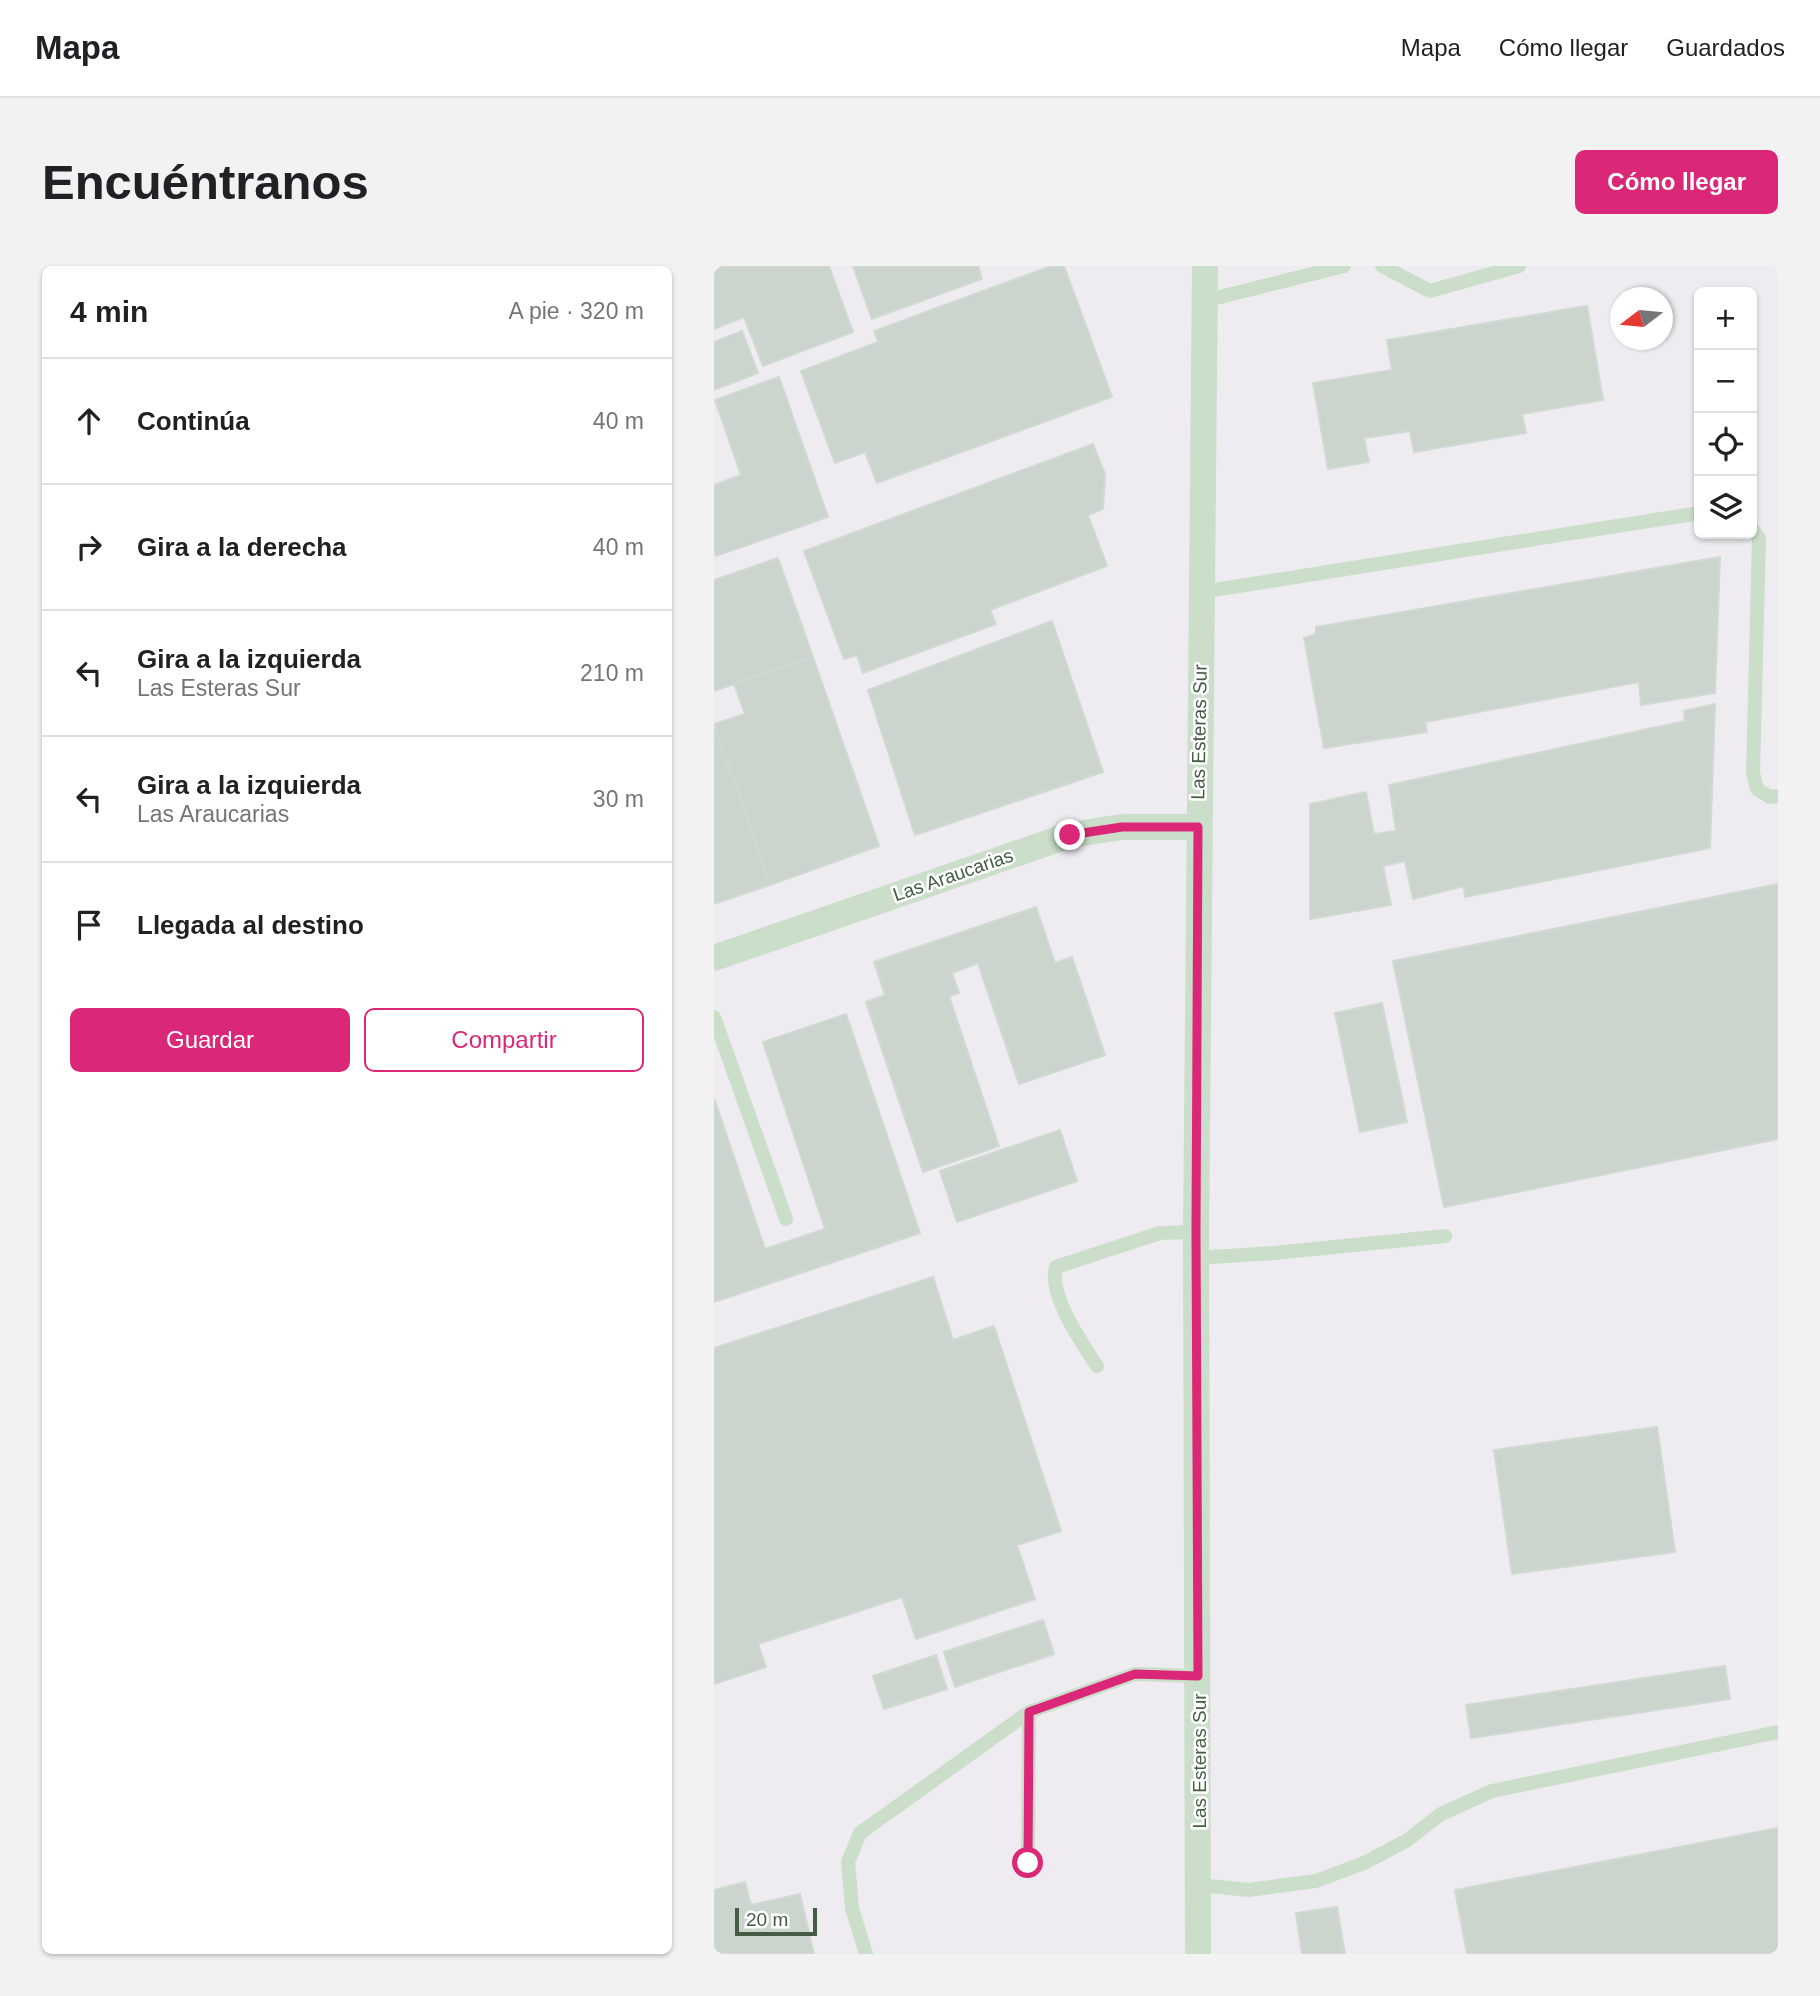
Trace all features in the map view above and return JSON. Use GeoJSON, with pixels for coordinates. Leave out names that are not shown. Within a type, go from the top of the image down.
{"type":"FeatureCollection","features":[{"type":"Feature","properties":{"kind":"street","name":"Las Esteras Sur"},"geometry":{"type":"LineString","coordinates":[[1198,1954],[1196,1232],[1205,266]]}},
{"type":"Feature","properties":{"kind":"street","name":"Las Araucarias"},"geometry":{"type":"LineString","coordinates":[[714,958],[1070,835],[1122,827],[1198,827]]}},
{"type":"Feature","properties":{"kind":"lane"},"geometry":{"type":"LineString","coordinates":[[1204,301],[1344,266]]}},
{"type":"Feature","properties":{"kind":"lane"},"geometry":{"type":"LineString","coordinates":[[1382,266],[1430,291],[1519,266]]}},
{"type":"Feature","properties":{"kind":"lane"},"geometry":{"type":"LineString","coordinates":[[1201,592],[1694,514]]}},
{"type":"Feature","properties":{"kind":"lane"},"geometry":{"type":"LineString","coordinates":[[1757,535],[1753,773],[1757,789],[1770,797],[1778,796]]}},
{"type":"Feature","properties":{"kind":"lane"},"geometry":{"type":"LineString","coordinates":[[714,1017],[786,1219]]}},
{"type":"Feature","properties":{"kind":"lane"},"geometry":{"type":"LineString","coordinates":[[1097,1366],[1065,1312],[1054,1277],[1056,1267],[1160,1233],[1196,1232]]}},
{"type":"Feature","properties":{"kind":"lane"},"geometry":{"type":"LineString","coordinates":[[1196,1258],[1445,1236]]}},
{"type":"Feature","properties":{"kind":"lane"},"geometry":{"type":"LineString","coordinates":[[866,1954],[852,1908],[848,1863],[860,1833],[1029,1712],[1135,1674],[1198,1676]]}},
{"type":"Feature","properties":{"kind":"lane"},"geometry":{"type":"LineString","coordinates":[[1028,1863],[1029,1712]]}},
{"type":"Feature","properties":{"kind":"lane"},"geometry":{"type":"LineString","coordinates":[[1199,1885],[1249,1890],[1316,1881],[1364,1863],[1406,1841],[1441,1814],[1492,1791],[1778,1732]]}},
{"type":"Feature","properties":{"kind":"building"},"geometry":{"type":"Polygon","coordinates":[[[714,266],[829,266],[853,332],[763,366],[744,317],[714,329],[714,266]]]}},
{"type":"Feature","properties":{"kind":"building"},"geometry":{"type":"Polygon","coordinates":[[[853,266],[978,266],[982,279],[872,319],[853,266]]]}},
{"type":"Feature","properties":{"kind":"building"},"geometry":{"type":"Polygon","coordinates":[[[1051,266],[1064,266],[1112,397],[877,483],[865,452],[835,463],[801,371],[878,342],[874,331],[1051,266]]]}},
{"type":"Feature","properties":{"kind":"building"},"geometry":{"type":"Polygon","coordinates":[[[1587,306],[1603,400],[1522,414],[1526,433],[1414,452],[1410,431],[1364,438],[1369,462],[1328,469],[1313,383],[1392,370],[1387,340],[1587,306]]]}},
{"type":"Feature","properties":{"kind":"building"},"geometry":{"type":"Polygon","coordinates":[[[742,331],[758,373],[714,390],[714,342],[742,331]]]}},
{"type":"Feature","properties":{"kind":"building"},"geometry":{"type":"Polygon","coordinates":[[[779,377],[828,517],[716,556],[714,485],[741,475],[715,400],[779,377]]]}},
{"type":"Feature","properties":{"kind":"building"},"geometry":{"type":"Polygon","coordinates":[[[1093,444],[1105,474],[1103,509],[1088,515],[1107,566],[990,610],[996,624],[863,673],[857,655],[844,659],[804,551],[1093,444]]]}},
{"type":"Feature","properties":{"kind":"building"},"geometry":{"type":"Polygon","coordinates":[[[1720,557],[1715,693],[1641,705],[1639,682],[1425,722],[1427,732],[1324,748],[1304,638],[1316,634],[1316,627],[1720,557]]]}},
{"type":"Feature","properties":{"kind":"building"},"geometry":{"type":"Polygon","coordinates":[[[778,558],[813,657],[714,691],[714,580],[778,558]]]}},
{"type":"Feature","properties":{"kind":"building"},"geometry":{"type":"Polygon","coordinates":[[[1052,621],[1103,772],[915,835],[868,690],[1052,621]]]}},
{"type":"Feature","properties":{"kind":"building"},"geometry":{"type":"Polygon","coordinates":[[[813,657],[879,846],[770,885],[714,724],[745,714],[734,684],[813,657]]]}},
{"type":"Feature","properties":{"kind":"building"},"geometry":{"type":"Polygon","coordinates":[[[1715,704],[1710,848],[1465,897],[1464,886],[1413,899],[1405,861],[1383,866],[1391,905],[1310,919],[1310,804],[1366,792],[1374,834],[1396,831],[1389,785],[1685,721],[1684,711],[1715,704]]]}},
{"type":"Feature","properties":{"kind":"building"},"geometry":{"type":"Polygon","coordinates":[[[714,724],[770,885],[714,904],[714,724]]]}},
{"type":"Feature","properties":{"kind":"building"},"geometry":{"type":"Polygon","coordinates":[[[1778,884],[1778,1139],[1444,1207],[1393,961],[1778,884]]]}},
{"type":"Feature","properties":{"kind":"building"},"geometry":{"type":"Polygon","coordinates":[[[1036,907],[1055,963],[1072,957],[1105,1055],[1019,1084],[978,963],[952,973],[959,993],[949,996],[999,1146],[923,1172],[866,1002],[885,995],[874,962],[1036,907]]]}},
{"type":"Feature","properties":{"kind":"building"},"geometry":{"type":"Polygon","coordinates":[[[1382,1003],[1407,1122],[1360,1132],[1335,1013],[1382,1003]]]}},
{"type":"Feature","properties":{"kind":"building"},"geometry":{"type":"Polygon","coordinates":[[[846,1014],[920,1233],[714,1302],[714,1098],[765,1249],[825,1229],[763,1042],[846,1014]]]}},
{"type":"Feature","properties":{"kind":"building"},"geometry":{"type":"Polygon","coordinates":[[[1060,1130],[1077,1181],[957,1222],[940,1171],[1060,1130]]]}},
{"type":"Feature","properties":{"kind":"building"},"geometry":{"type":"Polygon","coordinates":[[[933,1277],[953,1340],[994,1326],[1061,1531],[1017,1545],[1035,1599],[916,1639],[902,1597],[758,1644],[766,1667],[714,1684],[714,1348],[933,1277]]]}},
{"type":"Feature","properties":{"kind":"building"},"geometry":{"type":"Polygon","coordinates":[[[1657,1427],[1675,1552],[1512,1574],[1494,1450],[1657,1427]]]}},
{"type":"Feature","properties":{"kind":"building"},"geometry":{"type":"Polygon","coordinates":[[[1043,1620],[1054,1654],[955,1687],[944,1652],[1043,1620]]]}},
{"type":"Feature","properties":{"kind":"building"},"geometry":{"type":"Polygon","coordinates":[[[936,1655],[947,1689],[884,1709],[873,1676],[936,1655]]]}},
{"type":"Feature","properties":{"kind":"building"},"geometry":{"type":"Polygon","coordinates":[[[1725,1666],[1730,1699],[1471,1738],[1466,1705],[1725,1666]]]}},
{"type":"Feature","properties":{"kind":"building"},"geometry":{"type":"Polygon","coordinates":[[[1778,1828],[1778,1954],[1467,1954],[1455,1890],[1778,1828]]]}},
{"type":"Feature","properties":{"kind":"building"},"geometry":{"type":"Polygon","coordinates":[[[745,1882],[751,1905],[800,1894],[814,1954],[714,1954],[714,1890],[745,1882]]]}},
{"type":"Feature","properties":{"kind":"building"},"geometry":{"type":"Polygon","coordinates":[[[1337,1907],[1345,1954],[1302,1954],[1296,1913],[1337,1907]]]}},
{"type":"Feature","properties":{"kind":"route"},"geometry":{"type":"LineString","coordinates":[[1028,1863],[1029,1712],[1135,1674],[1198,1676],[1198,827],[1103,828],[1070,835]]}}]}
